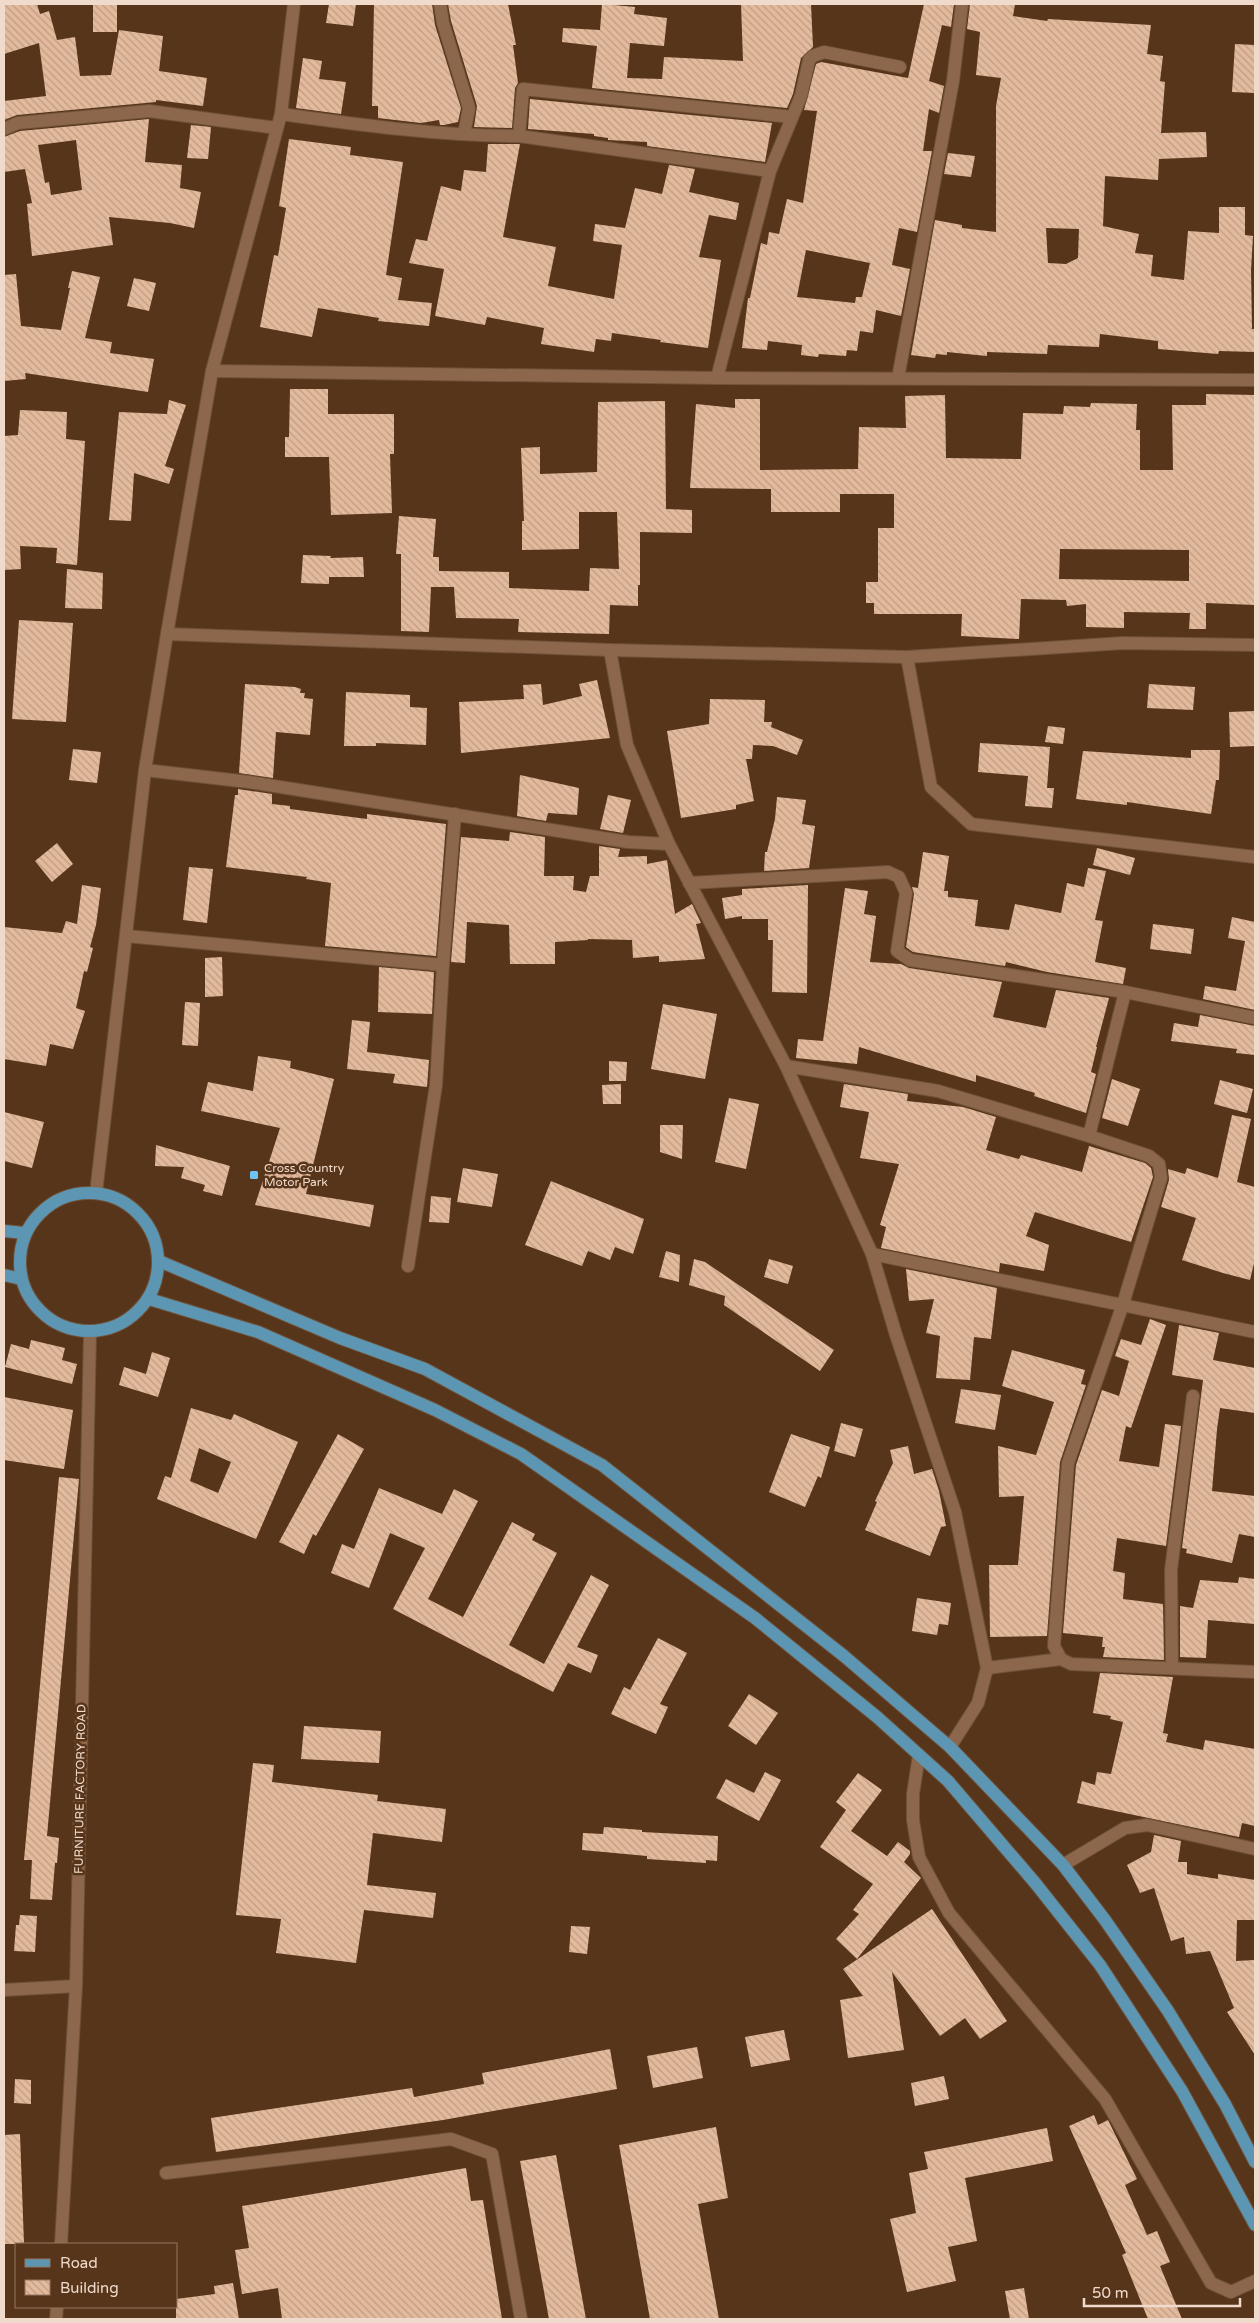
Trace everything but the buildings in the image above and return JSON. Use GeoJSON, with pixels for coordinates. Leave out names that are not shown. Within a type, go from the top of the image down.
{"type":"FeatureCollection","features":[{"type":"Feature","properties":{"kind":"main road"},"geometry":{"type":"LineString","coordinates":[[96,1193],[128,1204],[150,1228],[159,1261],[157,1281],[150,1299],[124,1324],[90,1334],[46,1319],[21,1279],[19,1256],[25,1233],[43,1210],[67,1196],[96,1193]]}},
{"type":"Feature","properties":{"kind":"main road"},"geometry":{"type":"LineString","coordinates":[[4,1231],[25,1233]]}},
{"type":"Feature","properties":{"kind":"main road"},"geometry":{"type":"LineString","coordinates":[[159,1261],[340,1338],[425,1369],[602,1465],[844,1656],[950,1746],[1063,1865],[1105,1920],[1168,2012],[1225,2104],[1255,2162]]}},
{"type":"Feature","properties":{"kind":"main road"},"geometry":{"type":"LineString","coordinates":[[4,1275],[21,1279]]}},
{"type":"Feature","properties":{"kind":"main road"},"geometry":{"type":"LineString","coordinates":[[150,1299],[258,1332],[435,1410],[521,1454],[755,1618],[877,1717],[948,1781],[1036,1884],[1100,1965],[1182,2091],[1255,2224]]}},
{"type":"Feature","properties":{"kind":"street"},"geometry":{"type":"LineString","coordinates":[[96,1193],[145,770],[167,634],[212,371],[281,114],[294,4]]}},
{"type":"Feature","properties":{"kind":"street"},"geometry":{"type":"LineString","coordinates":[[440,4],[443,23],[469,108],[464,134]]}},
{"type":"Feature","properties":{"kind":"street"},"geometry":{"type":"LineString","coordinates":[[898,378],[953,81],[962,4]]}},
{"type":"Feature","properties":{"kind":"street"},"geometry":{"type":"LineString","coordinates":[[717,378],[770,171],[801,96],[809,60],[813,56],[824,52],[900,67]]}},
{"type":"Feature","properties":{"kind":"street"},"geometry":{"type":"LineString","coordinates":[[519,136],[523,89],[792,117]]}},
{"type":"Feature","properties":{"kind":"street"},"geometry":{"type":"LineString","coordinates":[[4,129],[18,123],[150,111],[277,128]]}},
{"type":"Feature","properties":{"kind":"street"},"geometry":{"type":"LineString","coordinates":[[281,114],[362,125],[464,134],[519,136],[770,171]]}},
{"type":"Feature","properties":{"kind":"street"},"geometry":{"type":"LineString","coordinates":[[212,371],[717,378],[1255,380]]}},
{"type":"Feature","properties":{"kind":"street"},"geometry":{"type":"LineString","coordinates":[[167,634],[610,650],[907,657],[1123,642],[1255,645]]}},
{"type":"Feature","properties":{"kind":"street"},"geometry":{"type":"LineString","coordinates":[[610,650],[627,745],[669,844],[786,1066],[872,1254],[896,1335],[955,1512],[987,1668],[978,1703],[950,1746]]}},
{"type":"Feature","properties":{"kind":"street"},"geometry":{"type":"LineString","coordinates":[[907,657],[931,788],[971,824],[1255,857]]}},
{"type":"Feature","properties":{"kind":"street"},"geometry":{"type":"LineString","coordinates":[[145,770],[249,782],[628,842],[669,844]]}},
{"type":"Feature","properties":{"kind":"street"},"geometry":{"type":"LineString","coordinates":[[408,1266],[436,1085],[455,814]]}},
{"type":"Feature","properties":{"kind":"street"},"geometry":{"type":"LineString","coordinates":[[689,883],[888,872],[899,877],[906,893],[897,951],[910,960],[1125,992],[1255,1018]]}},
{"type":"Feature","properties":{"kind":"street"},"geometry":{"type":"LineString","coordinates":[[126,936],[443,965]]}},
{"type":"Feature","properties":{"kind":"street"},"geometry":{"type":"LineString","coordinates":[[1089,1136],[1125,992]]}},
{"type":"Feature","properties":{"kind":"street"},"geometry":{"type":"LineString","coordinates":[[786,1066],[938,1091],[1150,1156],[1159,1164],[1161,1178],[1123,1304],[1068,1463],[1054,1646],[1062,1659],[1071,1664],[1255,1672]]}},
{"type":"Feature","properties":{"kind":"street"},"geometry":{"type":"LineString","coordinates":[[872,1254],[1255,1332]]}},
{"type":"Feature","properties":{"kind":"street","name":"FURNITURE FACTORY ROAD"},"geometry":{"type":"LineString","coordinates":[[60,2243],[76,1986],[90,1334]]}},
{"type":"Feature","properties":{"kind":"street"},"geometry":{"type":"LineString","coordinates":[[1172,1668],[1171,1570],[1193,1396]]}},
{"type":"Feature","properties":{"kind":"street"},"geometry":{"type":"LineString","coordinates":[[987,1668],[1062,1659]]}},
{"type":"Feature","properties":{"kind":"street"},"geometry":{"type":"LineString","coordinates":[[918,1755],[913,1794],[913,1820],[918,1857],[949,1913],[1105,2099],[1211,2283],[1231,2292],[1255,2281]]}},
{"type":"Feature","properties":{"kind":"street"},"geometry":{"type":"LineString","coordinates":[[1063,1865],[1125,1828],[1147,1825],[1255,1849]]}},
{"type":"Feature","properties":{"kind":"street"},"geometry":{"type":"LineString","coordinates":[[4,1990],[76,1986]]}},
{"type":"Feature","properties":{"kind":"street"},"geometry":{"type":"LineString","coordinates":[[166,2174],[451,2139],[492,2154],[521,2319]]}},
{"type":"Feature","properties":{"kind":"place","name":"Cross Country Motor Park"},"geometry":{"type":"Point","coordinates":[254,1175]}}]}
